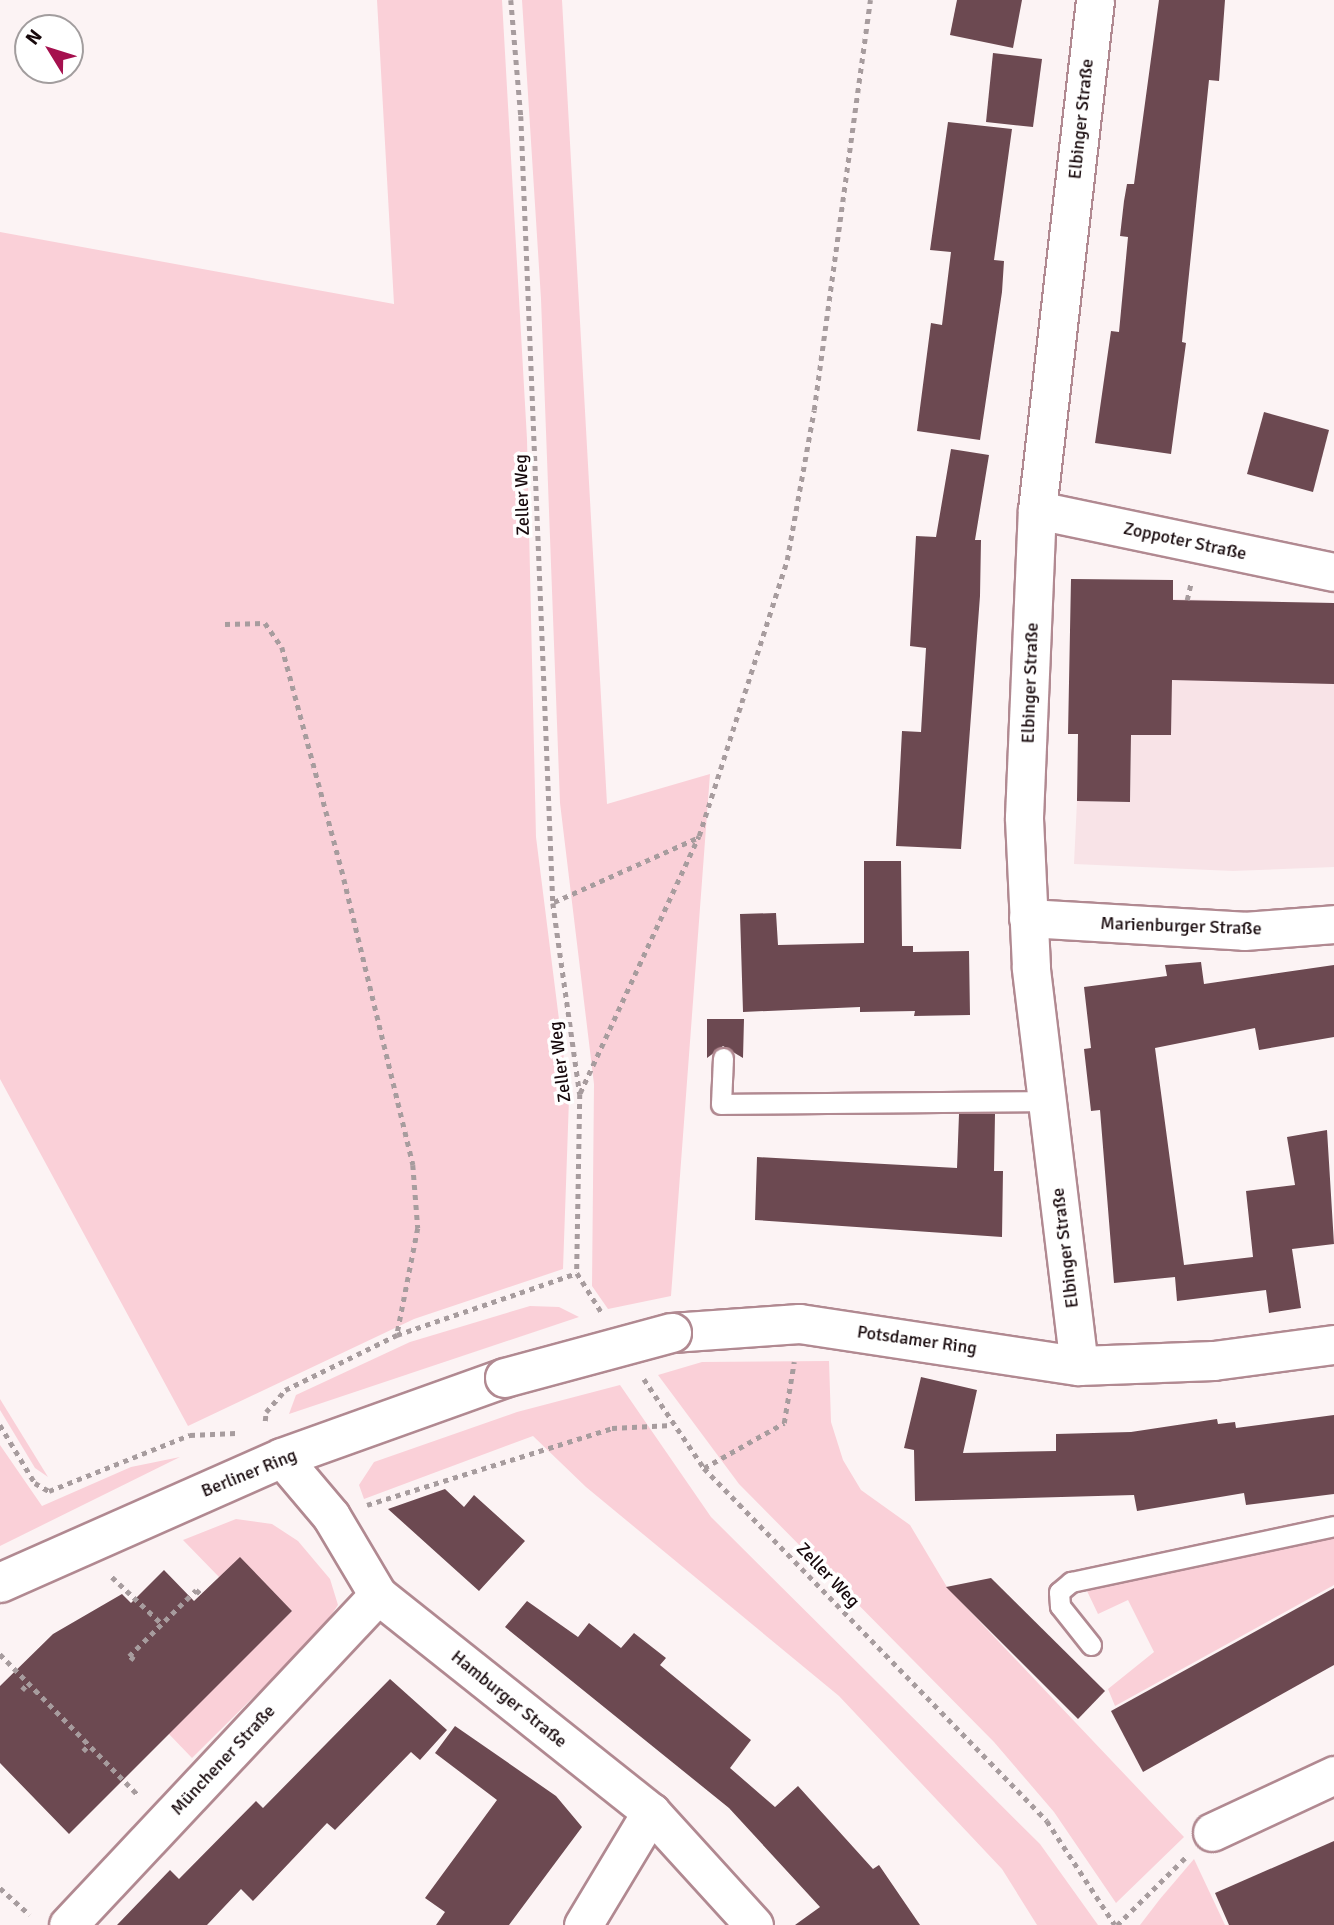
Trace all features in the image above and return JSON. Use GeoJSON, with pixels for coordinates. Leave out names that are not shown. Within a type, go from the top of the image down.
{"type":"FeatureCollection","features":[{"type":"Feature","properties":{"kind":"street","name":"Elbinger Straße"},"geometry":{"type":"LineString","coordinates":[[1079,1366],[1028,918],[1024,817],[1037,510],[1095,0]]}},
{"type":"Feature","properties":{"kind":"street","name":"Zoppoter Straße"},"geometry":{"type":"LineString","coordinates":[[1037,510],[1334,572]]}},
{"type":"Feature","properties":{"kind":"street","name":"Marienburger Straße"},"geometry":{"type":"LineString","coordinates":[[1028,918],[1334,924]]}},
{"type":"Feature","properties":{"kind":"street","name":"Potsdamer Ring"},"geometry":{"type":"LineString","coordinates":[[505,1378],[672,1333],[800,1324],[1079,1366],[1214,1361],[1334,1345]]}},
{"type":"Feature","properties":{"kind":"street","name":"Berliner Ring"},"geometry":{"type":"LineString","coordinates":[[0,1583],[274,1445],[505,1378]]}},
{"type":"Feature","properties":{"kind":"street","name":"Hamburger Straße"},"geometry":{"type":"LineString","coordinates":[[274,1445],[331,1516],[378,1595],[651,1812],[754,1925]]}},
{"type":"Feature","properties":{"kind":"street","name":"Münchener Straße"},"geometry":{"type":"LineString","coordinates":[[68,1925],[378,1595]]}},
{"type":"Feature","properties":{"kind":"street"},"geometry":{"type":"LineString","coordinates":[[1212,1832],[1334,1775]]}},
{"type":"Feature","properties":{"kind":"street"},"geometry":{"type":"LineString","coordinates":[[583,1925],[651,1812]]}},
{"type":"Feature","properties":{"kind":"lane"},"geometry":{"type":"LineString","coordinates":[[723,1058],[721,1104],[1047,1101]]}},
{"type":"Feature","properties":{"kind":"lane"},"geometry":{"type":"LineString","coordinates":[[1091,1645],[1060,1606],[1059,1592],[1072,1582],[1334,1526]]}},
{"type":"Feature","properties":{"kind":"path","name":"Zeller Weg"},"geometry":{"type":"LineString","coordinates":[[511,0],[521,116],[553,902],[580,1094],[578,1273]]}},
{"type":"Feature","properties":{"kind":"path"},"geometry":{"type":"LineString","coordinates":[[580,1094],[699,836],[789,548],[814,410],[870,0]]}},
{"type":"Feature","properties":{"kind":"path"},"geometry":{"type":"LineString","coordinates":[[225,624],[265,623],[282,647],[351,905],[413,1165],[418,1228],[397,1335]]}},
{"type":"Feature","properties":{"kind":"path"},"geometry":{"type":"LineString","coordinates":[[553,902],[699,836]]}},
{"type":"Feature","properties":{"kind":"path"},"geometry":{"type":"LineString","coordinates":[[0,1425],[35,1483],[49,1491],[190,1435],[274,1445],[266,1412],[285,1390],[397,1335],[578,1273],[607,1320]]}},
{"type":"Feature","properties":{"kind":"path"},"geometry":{"type":"LineString","coordinates":[[704,1468],[784,1423],[800,1324]]}},
{"type":"Feature","properties":{"kind":"path","name":"Zeller Weg"},"geometry":{"type":"LineString","coordinates":[[636,1367],[704,1468],[1047,1821],[1116,1925]]}},
{"type":"Feature","properties":{"kind":"path"},"geometry":{"type":"LineString","coordinates":[[331,1516],[611,1428],[673,1425]]}},
{"type":"Feature","properties":{"kind":"path"},"geometry":{"type":"LineString","coordinates":[[107,1571],[162,1624]]}},
{"type":"Feature","properties":{"kind":"path"},"geometry":{"type":"LineString","coordinates":[[134,1660],[129,1656],[196,1590],[201,1594]]}},
{"type":"Feature","properties":{"kind":"path"},"geometry":{"type":"LineString","coordinates":[[0,1654],[165,1822]]}},
{"type":"Feature","properties":{"kind":"path"},"geometry":{"type":"LineString","coordinates":[[23,1690],[28,1683]]}},
{"type":"Feature","properties":{"kind":"path"},"geometry":{"type":"LineString","coordinates":[[83,1751],[89,1745]]}},
{"type":"Feature","properties":{"kind":"path"},"geometry":{"type":"LineString","coordinates":[[1116,1925],[1212,1832]]}},
{"type":"Feature","properties":{"kind":"path"},"geometry":{"type":"LineString","coordinates":[[0,1888],[41,1925]]}},
{"type":"Feature","properties":{"kind":"shaded area"},"geometry":{"type":"Polygon","coordinates":[[[377,0],[502,0],[527,439],[536,837],[569,1099],[563,1269],[414,1319],[188,1426],[0,1079],[0,232],[394,304],[377,0]]]}},
{"type":"Feature","properties":{"kind":"shaded area"},"geometry":{"type":"Polygon","coordinates":[[[522,0],[562,0],[607,804],[710,774],[671,1296],[608,1309],[592,1286],[594,1084],[560,803],[541,299],[522,0]]]}},
{"type":"Feature","properties":{"kind":"shaded area"},"geometry":{"type":"Polygon","coordinates":[[[1173,599],[1334,603],[1334,867],[1233,871],[1074,864],[1077,801],[1130,802],[1131,735],[1173,599]]]}},
{"type":"Feature","properties":{"kind":"shaded area"},"geometry":{"type":"Polygon","coordinates":[[[530,1306],[559,1307],[579,1317],[289,1414],[296,1395],[410,1342],[530,1306]]]}},
{"type":"Feature","properties":{"kind":"shaded area"},"geometry":{"type":"Polygon","coordinates":[[[829,1361],[831,1422],[843,1460],[861,1490],[910,1525],[947,1587],[1184,1837],[1116,1903],[1054,1812],[994,1742],[739,1484],[658,1375],[702,1362],[829,1361]]]}},
{"type":"Feature","properties":{"kind":"shaded area"},"geometry":{"type":"Polygon","coordinates":[[[620,1385],[711,1517],[1040,1844],[1098,1925],[1037,1925],[1002,1869],[839,1696],[586,1487],[533,1436],[364,1499],[359,1485],[374,1462],[517,1412],[620,1385]]]}},
{"type":"Feature","properties":{"kind":"shaded area"},"geometry":{"type":"Polygon","coordinates":[[[0,1399],[48,1477],[35,1468],[0,1410],[0,1399]]]}},
{"type":"Feature","properties":{"kind":"shaded area"},"geometry":{"type":"Polygon","coordinates":[[[0,1445],[42,1506],[131,1467],[180,1457],[0,1546],[0,1445]]]}},
{"type":"Feature","properties":{"kind":"shaded area"},"geometry":{"type":"Polygon","coordinates":[[[236,1519],[272,1524],[298,1541],[330,1579],[338,1605],[322,1629],[192,1758],[167,1732],[292,1611],[240,1558],[219,1577],[183,1540],[236,1519]]]}},
{"type":"Feature","properties":{"kind":"shaded area"},"geometry":{"type":"Polygon","coordinates":[[[1334,1536],[1334,1585],[1115,1706],[1108,1689],[1154,1652],[1128,1600],[1098,1614],[1087,1591],[1334,1536]]]}},
{"type":"Feature","properties":{"kind":"shaded area"},"geometry":{"type":"Polygon","coordinates":[[[1194,1859],[1225,1925],[1140,1925],[1160,1899],[1194,1859]]]}},
{"type":"Feature","properties":{"kind":"building"},"geometry":{"type":"Polygon","coordinates":[[[957,0],[1022,0],[1013,48],[950,35],[957,0]]]}},
{"type":"Feature","properties":{"kind":"building"},"geometry":{"type":"Polygon","coordinates":[[[1159,0],[1225,0],[1219,81],[1209,80],[1182,342],[1186,343],[1171,454],[1095,443],[1111,331],[1119,332],[1128,237],[1120,236],[1124,201],[1127,184],[1134,184],[1159,0]]]}},
{"type":"Feature","properties":{"kind":"building"},"geometry":{"type":"Polygon","coordinates":[[[993,53],[1042,59],[1033,127],[986,122],[993,53]]]}},
{"type":"Feature","properties":{"kind":"building"},"geometry":{"type":"Polygon","coordinates":[[[948,122],[1012,129],[994,260],[1004,261],[1002,292],[980,440],[917,431],[931,323],[942,325],[951,252],[930,250],[948,122]]]}},
{"type":"Feature","properties":{"kind":"building"},"geometry":{"type":"Polygon","coordinates":[[[1264,412],[1329,430],[1313,492],[1247,474],[1264,412]]]}},
{"type":"Feature","properties":{"kind":"building"},"geometry":{"type":"Polygon","coordinates":[[[951,449],[989,455],[975,540],[981,540],[980,596],[961,849],[896,846],[902,731],[921,732],[926,648],[910,646],[916,536],[936,537],[951,449]]]}},
{"type":"Feature","properties":{"kind":"building"},"geometry":{"type":"Polygon","coordinates":[[[1071,579],[1173,580],[1173,600],[1334,603],[1334,684],[1172,680],[1171,735],[1131,735],[1130,802],[1077,801],[1078,734],[1068,734],[1071,579]]]}},
{"type":"Feature","properties":{"kind":"building"},"geometry":{"type":"Polygon","coordinates":[[[864,861],[901,861],[902,946],[913,946],[913,952],[969,951],[970,1015],[914,1016],[915,1011],[860,1012],[860,1007],[743,1012],[740,914],[776,913],[778,945],[864,943],[864,861]]]}},
{"type":"Feature","properties":{"kind":"building"},"geometry":{"type":"Polygon","coordinates":[[[1201,962],[1204,984],[1334,965],[1334,1037],[1259,1050],[1255,1028],[1155,1048],[1184,1265],[1253,1257],[1246,1191],[1295,1185],[1287,1137],[1327,1130],[1334,1244],[1292,1249],[1301,1308],[1269,1313],[1266,1290],[1177,1301],[1175,1277],[1114,1283],[1100,1110],[1091,1111],[1084,1049],[1091,1048],[1084,987],[1167,976],[1165,965],[1201,962]]]}},
{"type":"Feature","properties":{"kind":"building"},"geometry":{"type":"Polygon","coordinates":[[[707,1019],[744,1019],[743,1058],[723,1046],[707,1058],[707,1019]]]}},
{"type":"Feature","properties":{"kind":"building"},"geometry":{"type":"Polygon","coordinates":[[[959,1114],[995,1114],[994,1171],[1003,1171],[1002,1237],[755,1220],[757,1157],[957,1168],[959,1114]]]}},
{"type":"Feature","properties":{"kind":"building"},"geometry":{"type":"Polygon","coordinates":[[[921,1377],[977,1390],[963,1453],[1056,1451],[1056,1434],[1131,1432],[1217,1419],[1218,1424],[1235,1422],[1236,1428],[1334,1415],[1334,1494],[1246,1505],[1244,1493],[1137,1511],[1134,1495],[915,1501],[914,1450],[904,1448],[921,1377]]]}},
{"type":"Feature","properties":{"kind":"building"},"geometry":{"type":"Polygon","coordinates":[[[445,1489],[464,1507],[474,1495],[525,1541],[479,1591],[388,1509],[445,1489]]]}},
{"type":"Feature","properties":{"kind":"building"},"geometry":{"type":"Polygon","coordinates":[[[240,1557],[292,1611],[69,1834],[0,1763],[0,1686],[53,1634],[122,1594],[131,1603],[164,1570],[194,1601],[240,1557]]]}},
{"type":"Feature","properties":{"kind":"building"},"geometry":{"type":"Polygon","coordinates":[[[991,1578],[1105,1691],[1078,1719],[946,1587],[991,1578]]]}},
{"type":"Feature","properties":{"kind":"building"},"geometry":{"type":"Polygon","coordinates":[[[1334,1588],[1334,1665],[1143,1772],[1111,1711],[1334,1588]]]}},
{"type":"Feature","properties":{"kind":"building"},"geometry":{"type":"Polygon","coordinates":[[[527,1601],[578,1637],[589,1623],[621,1648],[634,1633],[666,1658],[660,1665],[751,1740],[730,1768],[775,1807],[798,1786],[873,1869],[879,1865],[920,1925],[795,1925],[820,1907],[729,1808],[505,1627],[527,1601]]]}},
{"type":"Feature","properties":{"kind":"building"},"geometry":{"type":"Polygon","coordinates":[[[390,1679],[447,1730],[420,1760],[411,1752],[335,1830],[327,1823],[253,1901],[241,1889],[207,1925],[117,1925],[170,1870],[179,1879],[256,1801],[263,1808],[390,1679]]]}},
{"type":"Feature","properties":{"kind":"building"},"geometry":{"type":"Polygon","coordinates":[[[455,1726],[556,1796],[582,1827],[509,1925],[436,1925],[445,1912],[425,1898],[497,1800],[435,1753],[455,1726]]]}},
{"type":"Feature","properties":{"kind":"building"},"geometry":{"type":"Polygon","coordinates":[[[1334,1841],[1334,1925],[1229,1925],[1215,1893],[1334,1841]]]}}]}
